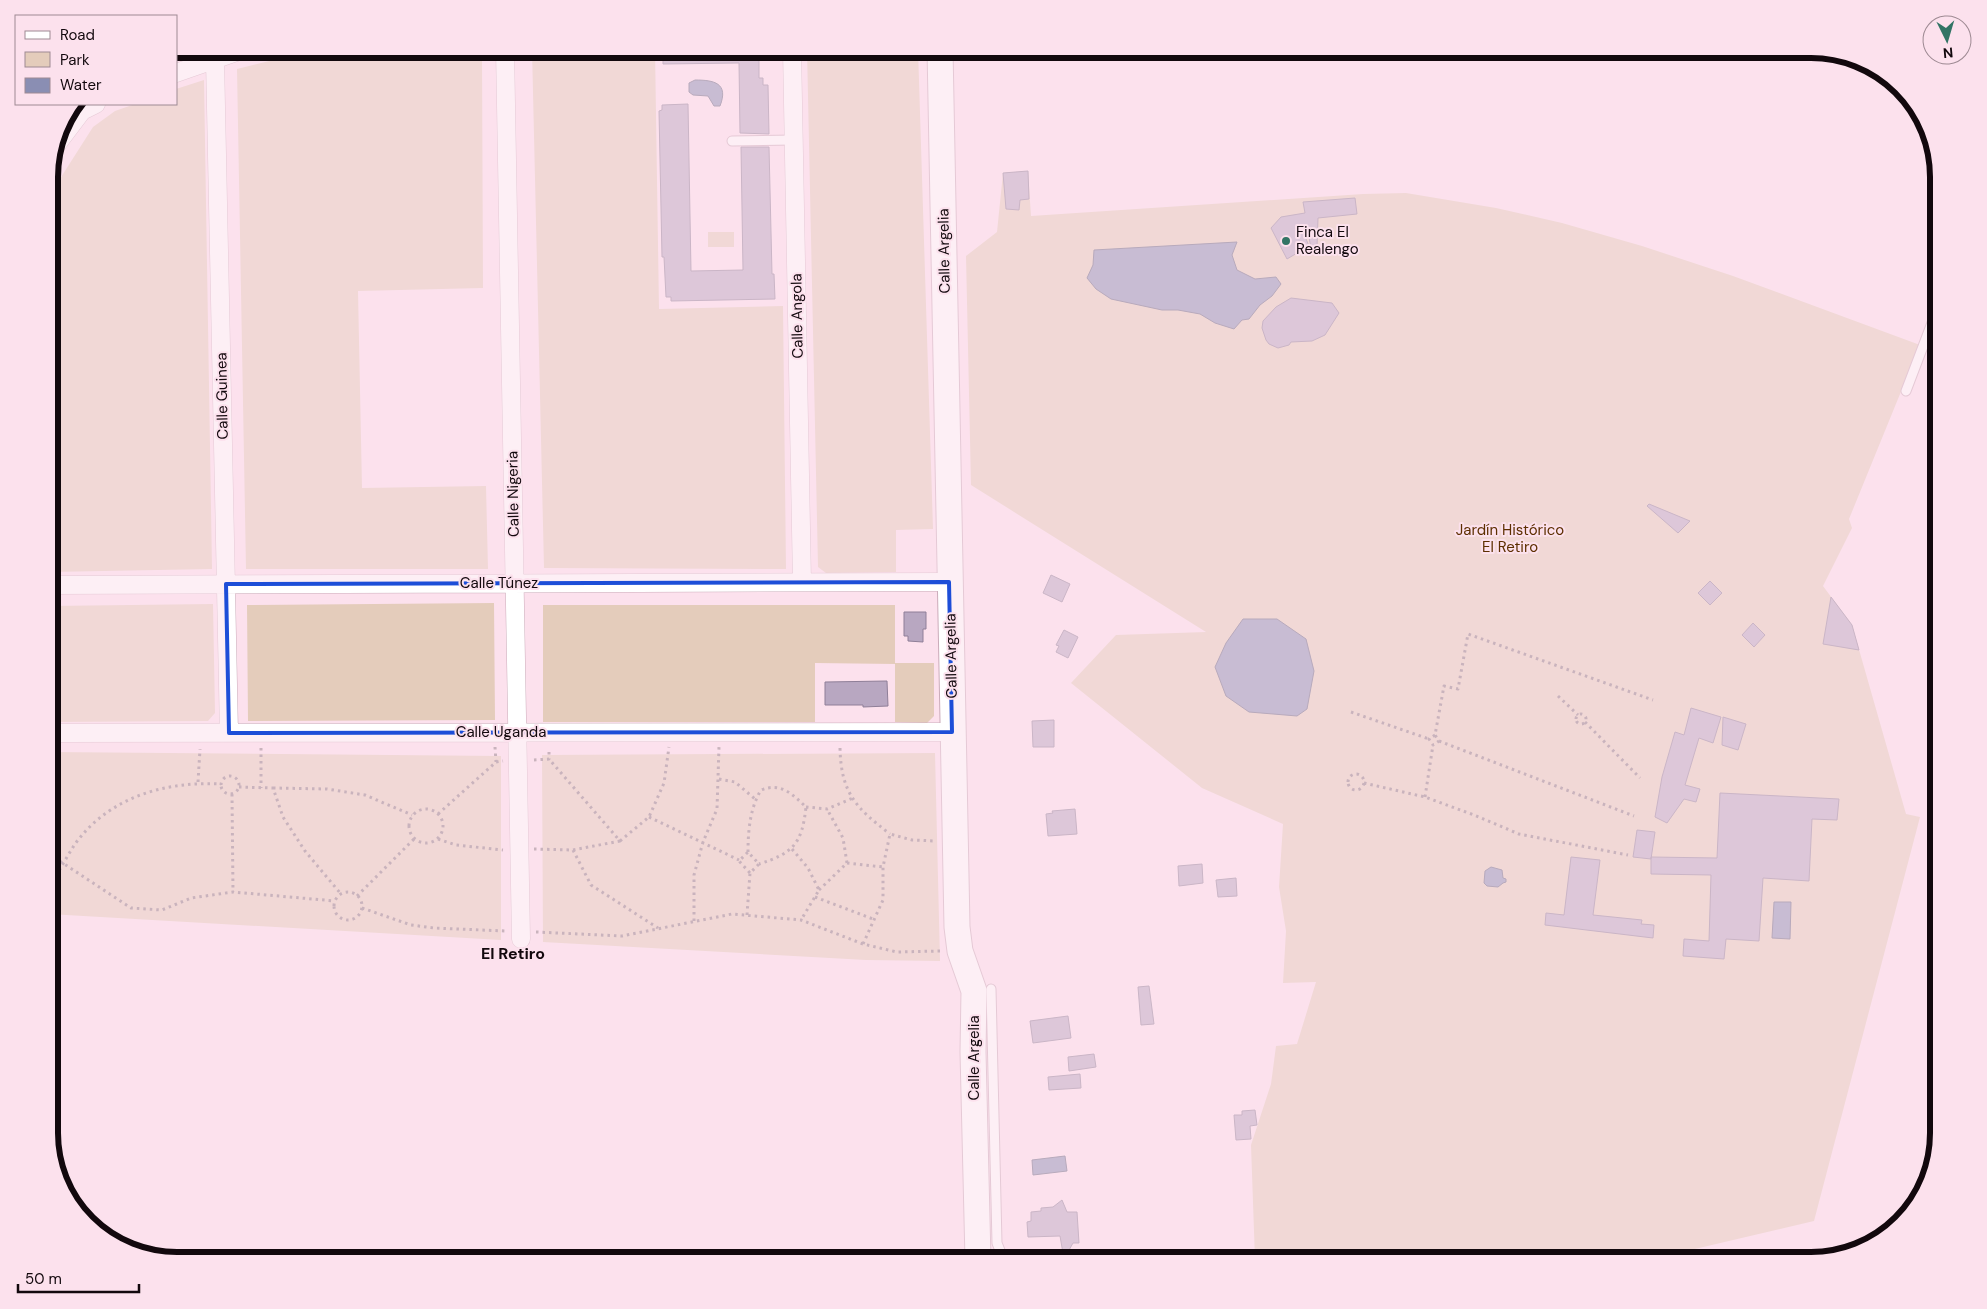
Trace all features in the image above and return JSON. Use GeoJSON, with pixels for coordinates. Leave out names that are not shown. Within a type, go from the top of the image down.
{"type":"FeatureCollection","features":[{"type":"Feature","properties":{"kind":"street"},"geometry":{"type":"LineString","coordinates":[[178,72],[218,58]]}},
{"type":"Feature","properties":{"kind":"street","name":"Calle Nigeria"},"geometry":{"type":"LineString","coordinates":[[505,58],[521,935]]}},
{"type":"Feature","properties":{"kind":"street","name":"Calle Angola"},"geometry":{"type":"LineString","coordinates":[[792,58],[802,582]]}},
{"type":"Feature","properties":{"kind":"street","name":"Calle Argelia"},"geometry":{"type":"LineString","coordinates":[[940,58],[957,927],[960,951],[974,991],[973,1052],[978,1252]]}},
{"type":"Feature","properties":{"kind":"street","name":"Calle Guinea"},"geometry":{"type":"LineString","coordinates":[[215,59],[228,733]]}},
{"type":"Feature","properties":{"kind":"street"},"geometry":{"type":"LineString","coordinates":[[69,128],[84,106]]}},
{"type":"Feature","properties":{"kind":"street","name":"Calle Túnez"},"geometry":{"type":"LineString","coordinates":[[58,584],[949,582]]}},
{"type":"Feature","properties":{"kind":"street","name":"Calle Uganda"},"geometry":{"type":"LineString","coordinates":[[58,733],[952,732]]}},
{"type":"Feature","properties":{"kind":"lane"},"geometry":{"type":"LineString","coordinates":[[732,141],[793,140]]}},
{"type":"Feature","properties":{"kind":"lane"},"geometry":{"type":"LineString","coordinates":[[1906,391],[1930,328]]}},
{"type":"Feature","properties":{"kind":"lane"},"geometry":{"type":"LineString","coordinates":[[991,989],[997,1243],[1001,1252]]}},
{"type":"Feature","properties":{"kind":"path"},"geometry":{"type":"LineString","coordinates":[[1634,816],[1439,741],[1436,736],[1444,686],[1458,689],[1468,634],[1653,700]]}},
{"type":"Feature","properties":{"kind":"path"},"geometry":{"type":"LineString","coordinates":[[1558,696],[1578,715],[1583,714],[1586,717],[1585,722],[1640,778]]}},
{"type":"Feature","properties":{"kind":"path"},"geometry":{"type":"LineString","coordinates":[[1351,712],[1430,739],[1433,745],[1425,797]]}},
{"type":"Feature","properties":{"kind":"path"},"geometry":{"type":"LineString","coordinates":[[1578,715],[1576,721],[1581,724],[1585,722]]}},
{"type":"Feature","properties":{"kind":"path"},"geometry":{"type":"LineString","coordinates":[[260,732],[261,788]]}},
{"type":"Feature","properties":{"kind":"path"},"geometry":{"type":"LineString","coordinates":[[438,839],[456,845],[501,850],[573,850],[620,841],[650,817],[664,783],[669,754],[669,732]]}},
{"type":"Feature","properties":{"kind":"path"},"geometry":{"type":"LineString","coordinates":[[694,921],[694,875],[703,842],[718,809],[719,732]]}},
{"type":"Feature","properties":{"kind":"path"},"geometry":{"type":"LineString","coordinates":[[839,732],[840,767],[844,784],[868,817],[890,834],[912,840],[955,841]]}},
{"type":"Feature","properties":{"kind":"path"},"geometry":{"type":"LineString","coordinates":[[198,782],[199,752],[207,733]]}},
{"type":"Feature","properties":{"kind":"path"},"geometry":{"type":"LineString","coordinates":[[1430,739],[1436,736]]}},
{"type":"Feature","properties":{"kind":"path"},"geometry":{"type":"LineString","coordinates":[[1433,745],[1439,741]]}},
{"type":"Feature","properties":{"kind":"path"},"geometry":{"type":"LineString","coordinates":[[549,759],[620,841]]}},
{"type":"Feature","properties":{"kind":"path"},"geometry":{"type":"LineString","coordinates":[[438,814],[496,762]]}},
{"type":"Feature","properties":{"kind":"path"},"geometry":{"type":"LineString","coordinates":[[1357,774],[1364,779],[1364,783],[1359,790],[1348,786],[1348,781],[1353,775],[1357,774]]}},
{"type":"Feature","properties":{"kind":"path"},"geometry":{"type":"LineString","coordinates":[[221,784],[227,776],[232,776],[239,782],[239,787]]}},
{"type":"Feature","properties":{"kind":"path"},"geometry":{"type":"LineString","coordinates":[[719,779],[735,782],[755,799]]}},
{"type":"Feature","properties":{"kind":"path"},"geometry":{"type":"LineString","coordinates":[[58,873],[74,845],[90,826],[107,811],[130,798],[154,790],[198,782],[221,784]]}},
{"type":"Feature","properties":{"kind":"path"},"geometry":{"type":"LineString","coordinates":[[1364,783],[1425,797],[1519,834],[1628,855]]}},
{"type":"Feature","properties":{"kind":"path"},"geometry":{"type":"LineString","coordinates":[[221,784],[224,792],[232,794]]}},
{"type":"Feature","properties":{"kind":"path"},"geometry":{"type":"LineString","coordinates":[[233,892],[232,794],[239,787],[327,789],[365,794],[412,815]]}},
{"type":"Feature","properties":{"kind":"path"},"geometry":{"type":"LineString","coordinates":[[760,864],[748,852],[748,835],[755,799],[761,790],[767,787],[782,787],[788,790],[806,807],[827,809],[853,798]]}},
{"type":"Feature","properties":{"kind":"path"},"geometry":{"type":"LineString","coordinates":[[273,788],[283,816],[305,852],[341,894]]}},
{"type":"Feature","properties":{"kind":"path"},"geometry":{"type":"LineString","coordinates":[[750,872],[760,864],[782,856],[792,849],[802,827],[806,807]]}},
{"type":"Feature","properties":{"kind":"path"},"geometry":{"type":"LineString","coordinates":[[422,809],[433,810],[438,814],[443,823],[442,834],[438,839],[429,844],[424,844],[414,839],[408,830],[408,824],[412,815],[422,809]]}},
{"type":"Feature","properties":{"kind":"path"},"geometry":{"type":"LineString","coordinates":[[827,809],[843,838],[847,863]]}},
{"type":"Feature","properties":{"kind":"path"},"geometry":{"type":"LineString","coordinates":[[650,817],[739,860],[750,872],[747,915]]}},
{"type":"Feature","properties":{"kind":"path"},"geometry":{"type":"LineString","coordinates":[[863,944],[873,918],[883,900],[883,867],[890,834]]}},
{"type":"Feature","properties":{"kind":"path"},"geometry":{"type":"LineString","coordinates":[[358,896],[414,839]]}},
{"type":"Feature","properties":{"kind":"path"},"geometry":{"type":"LineString","coordinates":[[792,849],[808,868],[819,890]]}},
{"type":"Feature","properties":{"kind":"path"},"geometry":{"type":"LineString","coordinates":[[573,850],[591,884],[659,929]]}},
{"type":"Feature","properties":{"kind":"path"},"geometry":{"type":"LineString","coordinates":[[739,860],[748,852]]}},
{"type":"Feature","properties":{"kind":"path"},"geometry":{"type":"LineString","coordinates":[[58,860],[131,908],[162,910],[190,898],[233,892],[335,901]]}},
{"type":"Feature","properties":{"kind":"path"},"geometry":{"type":"LineString","coordinates":[[847,863],[883,867]]}},
{"type":"Feature","properties":{"kind":"path"},"geometry":{"type":"LineString","coordinates":[[801,920],[819,890],[847,863]]}},
{"type":"Feature","properties":{"kind":"path"},"geometry":{"type":"LineString","coordinates":[[350,892],[358,896],[362,904],[358,916],[346,920],[336,913],[335,901],[341,894],[350,892]]}},
{"type":"Feature","properties":{"kind":"path"},"geometry":{"type":"LineString","coordinates":[[815,897],[873,918]]}},
{"type":"Feature","properties":{"kind":"path"},"geometry":{"type":"LineString","coordinates":[[362,908],[411,925],[521,935],[622,936],[732,914],[747,915],[801,920],[863,944],[898,952],[960,951]]}},
{"type":"Feature","properties":{"kind":"highlighted area"},"geometry":{"type":"Polygon","coordinates":[[[949,582],[952,732],[229,733],[226,584],[949,582]]]}},
{"type":"Feature","properties":{"kind":"green space"},"geometry":{"type":"Polygon","coordinates":[[[282,58],[482,58],[483,288],[358,291],[362,488],[486,486],[488,569],[246,569],[237,69],[282,58]]]}},
{"type":"Feature","properties":{"kind":"green space"},"geometry":{"type":"Polygon","coordinates":[[[532,58],[655,58],[659,309],[783,306],[786,569],[544,568],[532,58]]]}},
{"type":"Feature","properties":{"kind":"green space"},"geometry":{"type":"Polygon","coordinates":[[[807,58],[918,58],[933,529],[896,530],[896,572],[826,573],[818,567],[807,58]]]}},
{"type":"Feature","properties":{"kind":"green space"},"geometry":{"type":"Polygon","coordinates":[[[204,80],[212,569],[58,572],[58,182],[93,127],[115,111],[132,105],[178,105],[178,88],[204,80]]]}},
{"type":"Feature","properties":{"kind":"green space","name":"Jardín Histórico El Retiro"},"geometry":{"type":"Polygon","coordinates":[[[1028,171],[1031,216],[1363,194],[1406,193],[1496,208],[1562,223],[1642,246],[1733,276],[1920,345],[1849,519],[1852,528],[1823,586],[1852,625],[1906,814],[1920,817],[1814,1221],[1682,1252],[1255,1252],[1251,1145],[1271,1084],[1276,1046],[1297,1044],[1316,982],[1283,983],[1286,931],[1279,887],[1283,824],[1202,788],[1071,683],[1116,635],[1206,632],[971,485],[966,256],[997,232],[1003,173],[1028,171]]]}},
{"type":"Feature","properties":{"kind":"green space"},"geometry":{"type":"Polygon","coordinates":[[[708,232],[734,232],[734,247],[708,247],[708,232]]]}},
{"type":"Feature","properties":{"kind":"green space"},"geometry":{"type":"Polygon","coordinates":[[[494,603],[495,720],[248,721],[247,605],[494,603]]]}},
{"type":"Feature","properties":{"kind":"green space"},"geometry":{"type":"Polygon","coordinates":[[[213,604],[215,713],[208,721],[58,722],[58,606],[213,604]]]}},
{"type":"Feature","properties":{"kind":"green space"},"geometry":{"type":"Polygon","coordinates":[[[543,605],[895,605],[895,663],[934,663],[934,716],[927,723],[895,722],[895,664],[815,663],[815,722],[543,722],[543,605]]]}},
{"type":"Feature","properties":{"kind":"green space"},"geometry":{"type":"Polygon","coordinates":[[[58,752],[501,756],[501,940],[58,915],[58,752]]]}},
{"type":"Feature","properties":{"kind":"green space"},"geometry":{"type":"Polygon","coordinates":[[[935,753],[940,961],[866,960],[543,942],[542,755],[935,753]]]}},
{"type":"Feature","properties":{"kind":"water"},"geometry":{"type":"Polygon","coordinates":[[[695,80],[718,84],[723,92],[720,106],[714,106],[708,96],[693,95],[689,92],[689,83],[695,80]]]}},
{"type":"Feature","properties":{"kind":"water"},"geometry":{"type":"Polygon","coordinates":[[[1237,242],[1232,255],[1237,270],[1255,279],[1276,277],[1281,284],[1249,319],[1242,320],[1234,329],[1215,323],[1200,314],[1178,310],[1162,310],[1111,299],[1096,289],[1087,278],[1093,265],[1094,250],[1237,242]]]}},
{"type":"Feature","properties":{"kind":"water"},"geometry":{"type":"Polygon","coordinates":[[[1243,619],[1277,619],[1306,639],[1314,671],[1307,709],[1297,716],[1249,712],[1226,696],[1215,667],[1226,643],[1243,619]]]}},
{"type":"Feature","properties":{"kind":"water"},"geometry":{"type":"Polygon","coordinates":[[[1491,867],[1502,870],[1503,878],[1506,879],[1506,882],[1498,887],[1487,886],[1484,883],[1485,871],[1491,867]]]}},
{"type":"Feature","properties":{"kind":"water"},"geometry":{"type":"Polygon","coordinates":[[[1774,902],[1791,902],[1790,939],[1772,938],[1774,902]]]}},
{"type":"Feature","properties":{"kind":"water"},"geometry":{"type":"Polygon","coordinates":[[[1065,1156],[1067,1171],[1033,1175],[1032,1160],[1065,1156]]]}},
{"type":"Feature","properties":{"kind":"building"},"geometry":{"type":"Polygon","coordinates":[[[663,58],[759,58],[759,78],[763,78],[763,85],[768,85],[769,134],[740,133],[739,63],[663,64],[663,58]]]}},
{"type":"Feature","properties":{"kind":"building"},"geometry":{"type":"Polygon","coordinates":[[[688,104],[691,271],[743,270],[741,147],[769,147],[772,274],[774,274],[775,299],[671,301],[671,297],[666,297],[664,257],[662,257],[659,111],[662,110],[662,105],[688,104]]]}},
{"type":"Feature","properties":{"kind":"building"},"geometry":{"type":"Polygon","coordinates":[[[1028,171],[1029,199],[1020,200],[1019,210],[1006,209],[1003,173],[1028,171]]]}},
{"type":"Feature","properties":{"kind":"building"},"geometry":{"type":"Polygon","coordinates":[[[1355,198],[1357,214],[1318,218],[1317,247],[1311,248],[1308,232],[1304,234],[1309,246],[1287,259],[1271,228],[1281,217],[1305,213],[1303,202],[1355,198]]]}},
{"type":"Feature","properties":{"kind":"building"},"geometry":{"type":"Polygon","coordinates":[[[1291,298],[1332,303],[1339,313],[1325,335],[1312,341],[1291,342],[1289,345],[1278,348],[1269,344],[1266,340],[1262,328],[1263,321],[1276,307],[1291,298]]]}},
{"type":"Feature","properties":{"kind":"building"},"geometry":{"type":"Polygon","coordinates":[[[1649,504],[1690,521],[1678,533],[1647,506],[1649,504]]]}},
{"type":"Feature","properties":{"kind":"building"},"geometry":{"type":"Polygon","coordinates":[[[1051,575],[1070,584],[1062,602],[1043,593],[1051,575]]]}},
{"type":"Feature","properties":{"kind":"building"},"geometry":{"type":"Polygon","coordinates":[[[1710,581],[1722,593],[1710,605],[1698,593],[1710,581]]]}},
{"type":"Feature","properties":{"kind":"building"},"geometry":{"type":"Polygon","coordinates":[[[1831,597],[1852,625],[1859,650],[1823,644],[1831,597]]]}},
{"type":"Feature","properties":{"kind":"building"},"geometry":{"type":"Polygon","coordinates":[[[904,612],[926,612],[926,629],[923,629],[923,642],[908,641],[908,636],[904,636],[904,612]]]}},
{"type":"Feature","properties":{"kind":"building"},"geometry":{"type":"Polygon","coordinates":[[[1753,623],[1765,635],[1754,647],[1742,635],[1753,623]]]}},
{"type":"Feature","properties":{"kind":"building"},"geometry":{"type":"Polygon","coordinates":[[[1064,630],[1078,637],[1068,658],[1056,652],[1059,646],[1056,645],[1064,630]]]}},
{"type":"Feature","properties":{"kind":"building"},"geometry":{"type":"Polygon","coordinates":[[[887,681],[888,706],[825,705],[825,682],[887,681]]]}},
{"type":"Feature","properties":{"kind":"building"},"geometry":{"type":"Polygon","coordinates":[[[1691,708],[1721,717],[1713,743],[1699,738],[1685,785],[1700,789],[1696,802],[1684,799],[1667,823],[1655,817],[1662,777],[1675,732],[1684,735],[1691,708]]]}},
{"type":"Feature","properties":{"kind":"building"},"geometry":{"type":"Polygon","coordinates":[[[1723,717],[1746,724],[1738,750],[1722,745],[1723,717]]]}},
{"type":"Feature","properties":{"kind":"building"},"geometry":{"type":"Polygon","coordinates":[[[1054,720],[1054,747],[1033,747],[1032,721],[1054,720]]]}},
{"type":"Feature","properties":{"kind":"building"},"geometry":{"type":"Polygon","coordinates":[[[1720,793],[1839,799],[1837,820],[1812,819],[1809,881],[1763,878],[1759,941],[1726,939],[1724,959],[1683,956],[1684,939],[1709,941],[1711,875],[1651,874],[1651,857],[1717,858],[1720,793]]]}},
{"type":"Feature","properties":{"kind":"building"},"geometry":{"type":"Polygon","coordinates":[[[1075,809],[1077,834],[1048,836],[1046,814],[1053,813],[1052,811],[1075,809]]]}},
{"type":"Feature","properties":{"kind":"building"},"geometry":{"type":"Polygon","coordinates":[[[1637,830],[1655,832],[1651,859],[1633,857],[1637,830]]]}},
{"type":"Feature","properties":{"kind":"building"},"geometry":{"type":"Polygon","coordinates":[[[1571,857],[1600,860],[1593,915],[1642,920],[1641,924],[1654,925],[1653,938],[1545,925],[1546,913],[1564,915],[1571,857]]]}},
{"type":"Feature","properties":{"kind":"building"},"geometry":{"type":"Polygon","coordinates":[[[1202,864],[1203,883],[1179,886],[1178,866],[1202,864]]]}},
{"type":"Feature","properties":{"kind":"building"},"geometry":{"type":"Polygon","coordinates":[[[1236,878],[1237,896],[1218,897],[1216,880],[1236,878]]]}},
{"type":"Feature","properties":{"kind":"building"},"geometry":{"type":"Polygon","coordinates":[[[1149,986],[1154,1024],[1141,1025],[1138,987],[1149,986]]]}},
{"type":"Feature","properties":{"kind":"building"},"geometry":{"type":"Polygon","coordinates":[[[1068,1016],[1071,1038],[1033,1043],[1030,1021],[1068,1016]]]}},
{"type":"Feature","properties":{"kind":"building"},"geometry":{"type":"Polygon","coordinates":[[[1094,1054],[1096,1067],[1069,1071],[1068,1057],[1094,1054]]]}},
{"type":"Feature","properties":{"kind":"building"},"geometry":{"type":"Polygon","coordinates":[[[1080,1074],[1081,1088],[1049,1090],[1048,1077],[1080,1074]]]}},
{"type":"Feature","properties":{"kind":"building"},"geometry":{"type":"Polygon","coordinates":[[[1255,1110],[1257,1125],[1250,1126],[1251,1139],[1236,1140],[1234,1115],[1242,1115],[1242,1111],[1255,1110]]]}},
{"type":"Feature","properties":{"kind":"building"},"geometry":{"type":"Polygon","coordinates":[[[1062,1200],[1067,1212],[1077,1212],[1079,1243],[1073,1243],[1068,1252],[1063,1252],[1060,1236],[1028,1237],[1027,1222],[1031,1221],[1031,1212],[1041,1211],[1041,1208],[1053,1207],[1062,1200]]]}},
{"type":"Feature","properties":{"kind":"place","name":"Finca El Realengo"},"geometry":{"type":"Point","coordinates":[1286,241]}},
{"type":"Feature","properties":{"kind":"district","name":"El Retiro"},"geometry":{"type":"Point","coordinates":[513,953]}}]}
